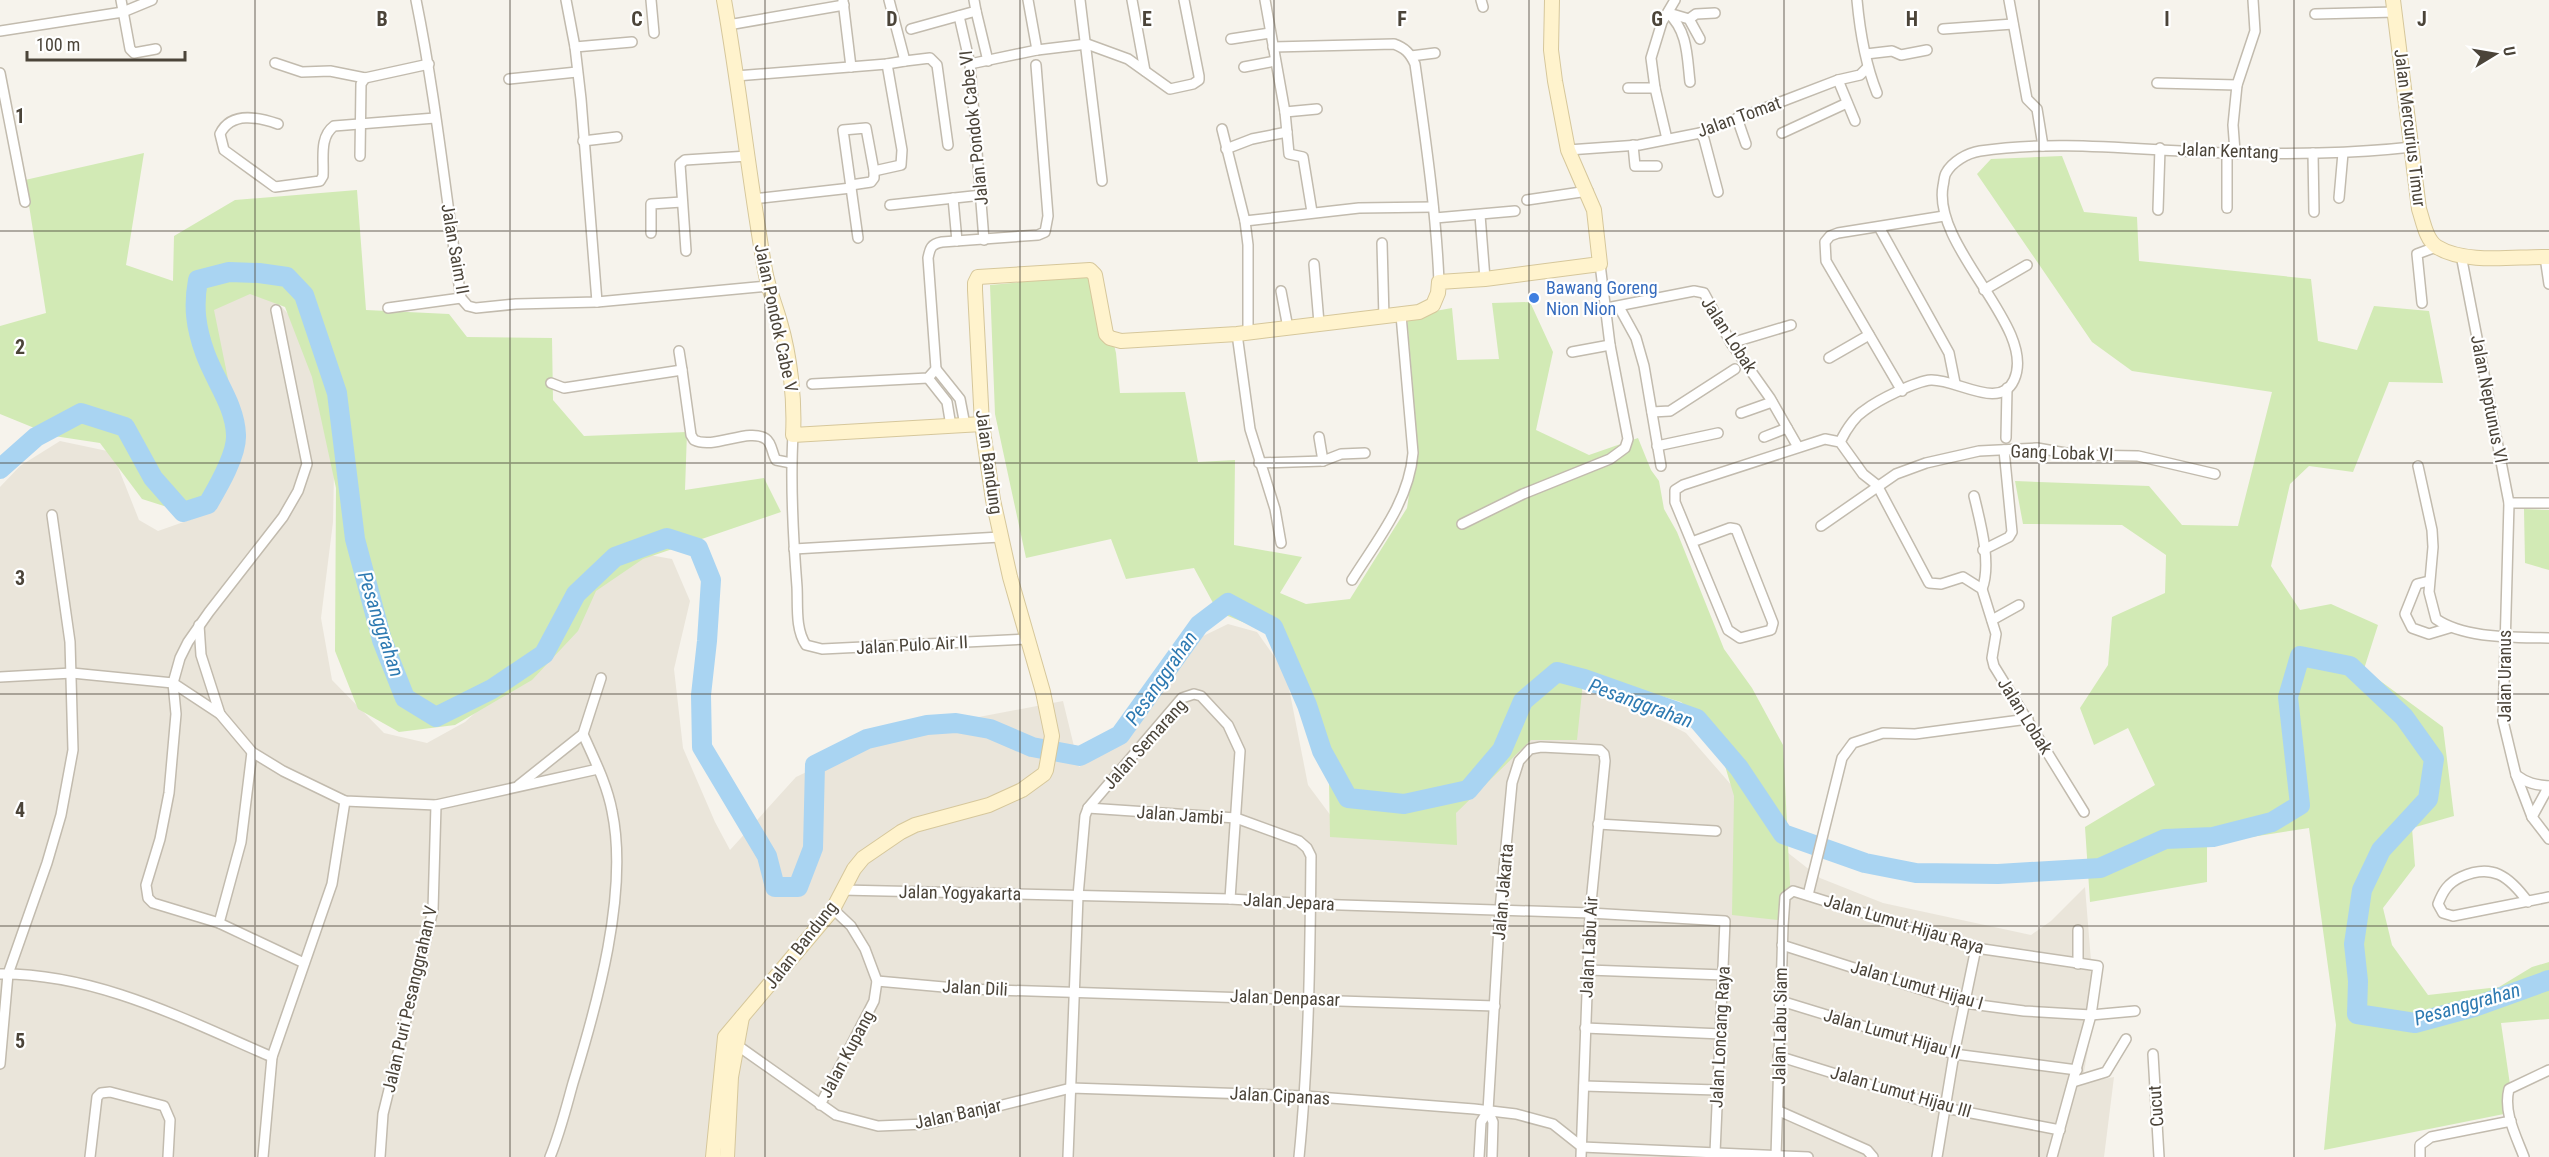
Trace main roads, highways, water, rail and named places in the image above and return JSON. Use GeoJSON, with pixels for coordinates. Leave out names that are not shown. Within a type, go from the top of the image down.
{"type":"FeatureCollection","features":[{"type":"Feature","properties":{"kind":"waterway","name":"Pesanggrahan"},"geometry":{"type":"LineString","coordinates":[[0,469],[36,437],[81,413],[125,427],[153,478],[183,512],[208,504],[230,461],[236,435],[232,413],[199,335],[196,317],[198,280],[229,272],[287,277],[304,295],[337,393],[355,539],[382,640],[405,698],[436,717],[492,689],[544,654],[576,594],[615,557],[667,538],[698,548],[711,580],[701,695],[702,747],[767,856],[775,887],[798,887],[813,848],[815,765],[867,739],[927,725],[956,723],[990,729],[1032,747],[1080,756],[1120,735],[1199,625],[1228,603],[1273,627],[1307,705],[1322,751],[1348,798],[1404,804],[1468,790],[1502,750],[1523,701],[1557,672],[1584,679],[1697,719],[1739,768],[1783,834],[1865,863],[1916,873],[1998,874],[2100,868],[2165,839],[2213,837],[2272,822],[2300,805],[2288,697],[2300,656],[2350,666],[2404,717],[2434,759],[2428,799],[2381,850],[2362,890],[2354,944],[2358,981],[2357,1014],[2415,1023],[2474,1007],[2549,980]]}},
{"type":"Feature","properties":{"kind":"place","name":"Bawang Goreng Nion Nion"},"geometry":{"type":"Point","coordinates":[1534,298]}}]}
